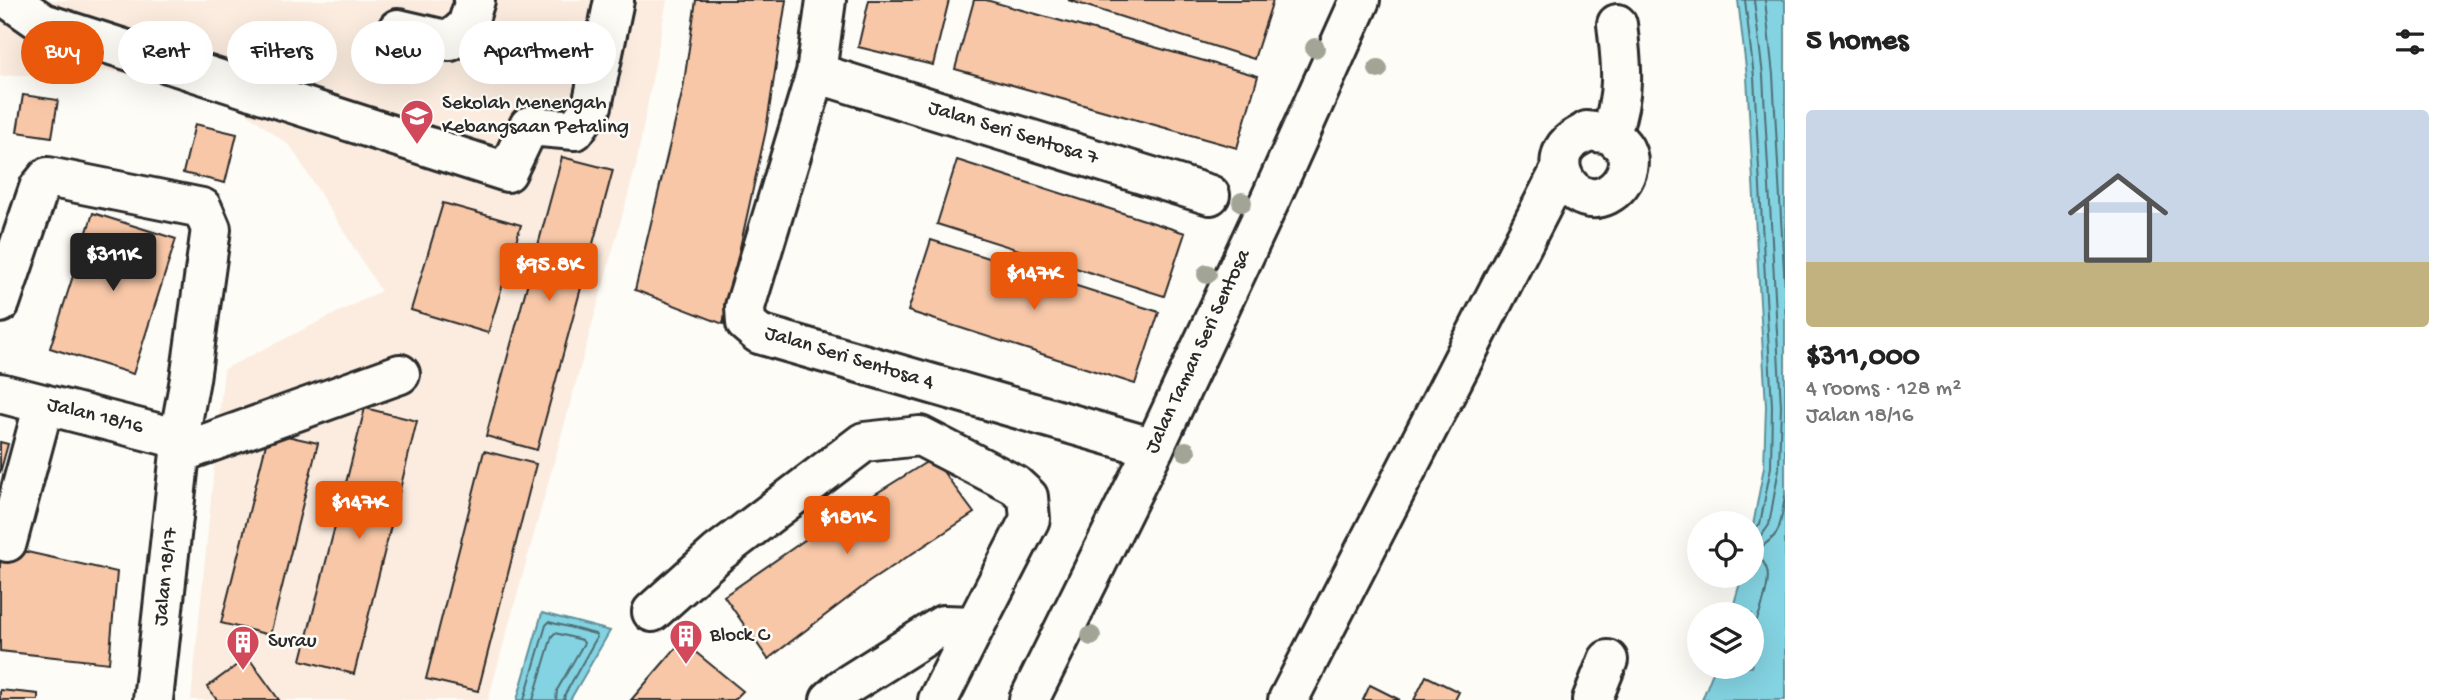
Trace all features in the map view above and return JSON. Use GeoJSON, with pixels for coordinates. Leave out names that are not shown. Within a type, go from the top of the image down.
{"type":"FeatureCollection","features":[{"type":"Feature","properties":{"kind":"street"},"geometry":{"type":"LineString","coordinates":[[10,0],[507,172],[529,126],[575,130],[592,106],[614,0]]}},
{"type":"Feature","properties":{"kind":"street"},"geometry":{"type":"LineString","coordinates":[[445,40],[450,41],[467,26],[475,0]]}},
{"type":"Feature","properties":{"kind":"street","name":"Jalan Seri Sentosa 4"},"geometry":{"type":"LineString","coordinates":[[826,0],[816,73],[745,307],[746,324],[759,334],[1154,448]]}},
{"type":"Feature","properties":{"kind":"street","name":"Jalan Taman Seri Sentosa"},"geometry":{"type":"LineString","coordinates":[[1028,700],[1154,448],[1360,0]]}},
{"type":"Feature","properties":{"kind":"street"},"geometry":{"type":"LineString","coordinates":[[1611,134],[1618,114],[1623,74],[1617,24]]}},
{"type":"Feature","properties":{"kind":"street","name":"Jalan Seri Sentosa 7"},"geometry":{"type":"LineString","coordinates":[[816,73],[1210,195]]}},
{"type":"Feature","properties":{"kind":"street"},"geometry":{"type":"LineString","coordinates":[[1288,700],[1560,171],[1562,156],[1568,144],[1587,131],[1611,134],[1626,151],[1627,174],[1613,193],[1590,198],[1570,187],[1560,171]]}},
{"type":"Feature","properties":{"kind":"street","name":"Jalan 18/17"},"geometry":{"type":"LineString","coordinates":[[0,303],[39,188],[48,177],[202,208],[211,229],[179,449],[153,700]]}},
{"type":"Feature","properties":{"kind":"street"},"geometry":{"type":"LineString","coordinates":[[179,449],[400,374]]}},
{"type":"Feature","properties":{"kind":"street","name":"Jalan 18/16"},"geometry":{"type":"LineString","coordinates":[[0,393],[169,436],[179,449]]}},
{"type":"Feature","properties":{"kind":"street"},"geometry":{"type":"LineString","coordinates":[[7,542],[44,404]]}},
{"type":"Feature","properties":{"kind":"street"},"geometry":{"type":"LineString","coordinates":[[652,612],[718,553],[864,442],[920,436],[1015,485],[1028,497],[1030,519],[938,700]]}},
{"type":"Feature","properties":{"kind":"street"},"geometry":{"type":"LineString","coordinates":[[830,700],[843,688],[943,625],[975,626]]}},
{"type":"Feature","properties":{"kind":"street"},"geometry":{"type":"LineString","coordinates":[[1592,700],[1608,660]]}},
{"type":"Feature","properties":{"kind":"shaded area"},"geometry":{"type":"Polygon","coordinates":[[[0,0],[667,0],[636,166],[488,700],[191,700],[224,369],[381,291],[291,147],[239,107],[187,84],[213,84],[213,21],[118,21],[118,72],[104,71],[104,21],[21,21],[21,75],[0,76],[0,0]]]}},
{"type":"Feature","properties":{"kind":"water"},"geometry":{"type":"Polygon","coordinates":[[[1738,0],[1785,0],[1785,700],[1702,700],[1710,679],[1764,679],[1764,602],[1734,602],[1739,588],[1764,588],[1764,511],[1756,511],[1764,467],[1766,406],[1747,77],[1738,0]]]}},
{"type":"Feature","properties":{"kind":"water"},"geometry":{"type":"Polygon","coordinates":[[[542,613],[610,631],[570,700],[517,700],[542,613]]]}},
{"type":"Feature","properties":{"kind":"building"},"geometry":{"type":"Polygon","coordinates":[[[696,0],[786,0],[766,130],[723,324],[635,290],[683,89],[696,0]]]}},
{"type":"Feature","properties":{"kind":"building"},"geometry":{"type":"Polygon","coordinates":[[[869,0],[949,0],[933,65],[858,47],[869,0]]]}},
{"type":"Feature","properties":{"kind":"building"},"geometry":{"type":"Polygon","coordinates":[[[974,0],[986,0],[1258,76],[1237,148],[955,69],[974,0]]]}},
{"type":"Feature","properties":{"kind":"building"},"geometry":{"type":"Polygon","coordinates":[[[1068,0],[1273,0],[1254,59],[1068,0]]]}},
{"type":"Feature","properties":{"kind":"building"},"geometry":{"type":"Polygon","coordinates":[[[23,95],[58,100],[52,137],[17,132],[23,95]]]}},
{"type":"Feature","properties":{"kind":"building"},"geometry":{"type":"Polygon","coordinates":[[[195,124],[237,134],[225,183],[183,173],[195,124]]]}},
{"type":"Feature","properties":{"kind":"building"},"geometry":{"type":"Polygon","coordinates":[[[562,157],[613,170],[537,450],[486,436],[562,157]]]}},
{"type":"Feature","properties":{"kind":"building"},"geometry":{"type":"Polygon","coordinates":[[[562,157],[613,170],[537,450],[486,436],[562,157]]]}},
{"type":"Feature","properties":{"kind":"building"},"geometry":{"type":"Polygon","coordinates":[[[957,160],[1185,233],[1164,296],[937,224],[957,160]]]}},
{"type":"Feature","properties":{"kind":"building"},"geometry":{"type":"Polygon","coordinates":[[[443,203],[521,225],[488,333],[411,310],[443,203]]]}},
{"type":"Feature","properties":{"kind":"building"},"geometry":{"type":"Polygon","coordinates":[[[93,213],[176,239],[133,374],[50,348],[93,213]]]}},
{"type":"Feature","properties":{"kind":"building"},"geometry":{"type":"Polygon","coordinates":[[[931,240],[1159,312],[1135,384],[908,311],[931,240]]]}},
{"type":"Feature","properties":{"kind":"building"},"geometry":{"type":"Polygon","coordinates":[[[365,408],[417,421],[354,674],[301,660],[365,408]]]}},
{"type":"Feature","properties":{"kind":"building"},"geometry":{"type":"Polygon","coordinates":[[[365,408],[417,421],[354,674],[301,660],[365,408]]]}},
{"type":"Feature","properties":{"kind":"building"},"geometry":{"type":"Polygon","coordinates":[[[269,432],[318,443],[270,635],[221,623],[269,432]]]}},
{"type":"Feature","properties":{"kind":"building"},"geometry":{"type":"Polygon","coordinates":[[[269,432],[318,443],[270,635],[221,623],[269,432]]]}},
{"type":"Feature","properties":{"kind":"building"},"geometry":{"type":"Polygon","coordinates":[[[0,442],[8,444],[0,473],[0,442]]]}},
{"type":"Feature","properties":{"kind":"building"},"geometry":{"type":"Polygon","coordinates":[[[484,451],[536,464],[478,691],[426,679],[484,451]]]}},
{"type":"Feature","properties":{"kind":"building"},"geometry":{"type":"Polygon","coordinates":[[[484,451],[536,464],[478,691],[426,679],[484,451]]]}},
{"type":"Feature","properties":{"kind":"building"},"geometry":{"type":"Polygon","coordinates":[[[933,458],[974,513],[869,582],[768,659],[724,596],[832,521],[933,458]]]}},
{"type":"Feature","properties":{"kind":"building"},"geometry":{"type":"Polygon","coordinates":[[[0,546],[117,572],[109,663],[0,651],[0,546]]]}},
{"type":"Feature","properties":{"kind":"building","name":"Block C"},"geometry":{"type":"Polygon","coordinates":[[[682,641],[743,691],[734,700],[631,700],[682,641]]]}},
{"type":"Feature","properties":{"kind":"building","name":"Surau"},"geometry":{"type":"Polygon","coordinates":[[[248,657],[279,700],[217,700],[207,687],[248,657]]]}},
{"type":"Feature","properties":{"kind":"building"},"geometry":{"type":"Polygon","coordinates":[[[1426,676],[1459,692],[1455,700],[1414,700],[1426,676]]]}},
{"type":"Feature","properties":{"kind":"building"},"geometry":{"type":"Polygon","coordinates":[[[1370,685],[1400,700],[1363,700],[1370,685]]]}},
{"type":"Feature","properties":{"kind":"building"},"geometry":{"type":"Polygon","coordinates":[[[0,690],[38,694],[38,700],[0,700],[0,690]]]}},
{"type":"Feature","properties":{"kind":"place","name":"Sekolah Menengah Kebangsaan Petaling"},"geometry":{"type":"Point","coordinates":[417,146]}},
{"type":"Feature","properties":{"kind":"place","name":"Block C"},"geometry":{"type":"Point","coordinates":[686,666]}},
{"type":"Feature","properties":{"kind":"place","name":"Surau"},"geometry":{"type":"Point","coordinates":[243,672]}}]}
